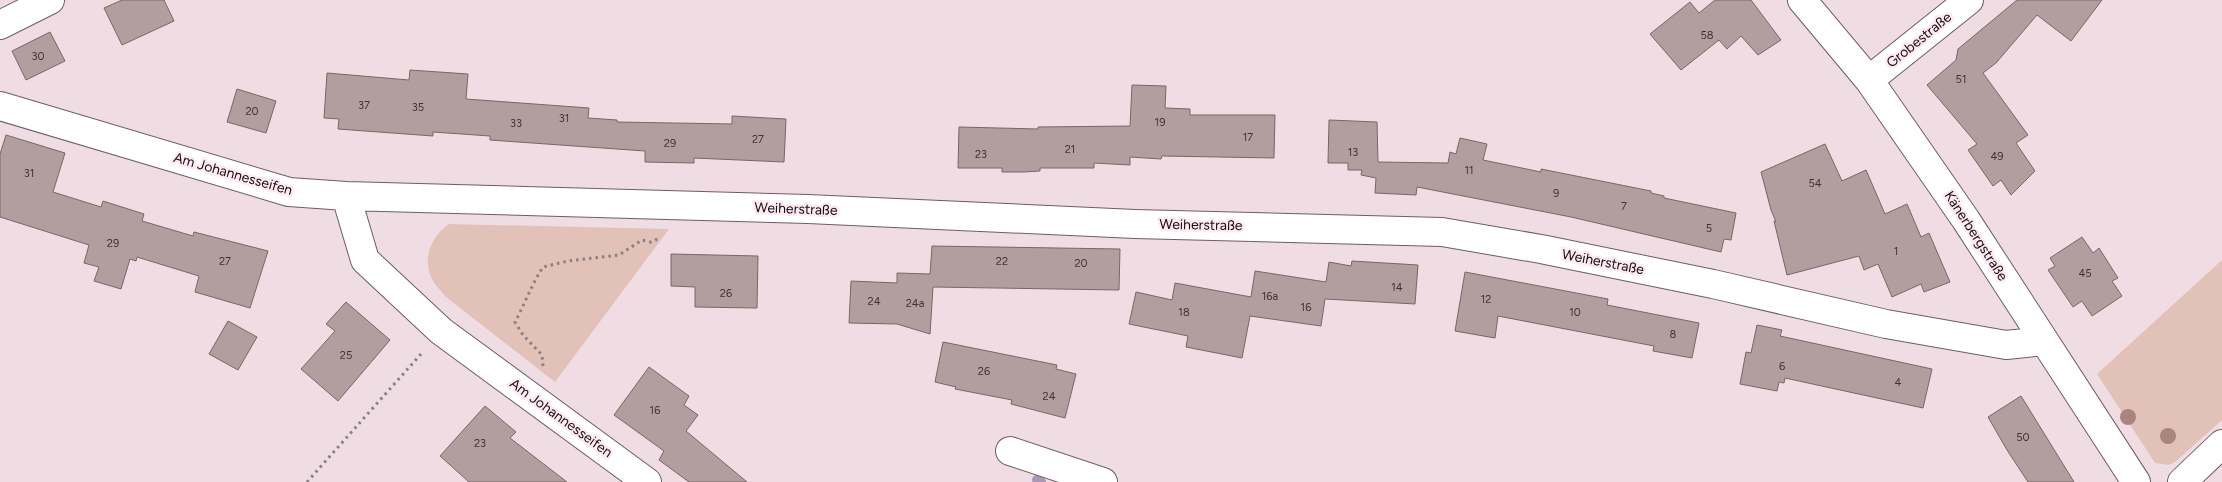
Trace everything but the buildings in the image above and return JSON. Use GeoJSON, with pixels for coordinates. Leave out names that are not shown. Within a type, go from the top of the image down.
{"type":"FeatureCollection","features":[{"type":"Feature","properties":{"kind":"street"},"geometry":{"type":"LineString","coordinates":[[0,25],[50,0]]}},
{"type":"Feature","properties":{"kind":"street","name":"Känerbergstraße"},"geometry":{"type":"LineString","coordinates":[[1802,0],[1869,80],[1966,220],[2136,482]]}},
{"type":"Feature","properties":{"kind":"street","name":"Grobestraße"},"geometry":{"type":"LineString","coordinates":[[1869,80],[1969,0]]}},
{"type":"Feature","properties":{"kind":"street","name":"Am Johannesseifen"},"geometry":{"type":"LineString","coordinates":[[0,106],[289,192],[346,196],[365,260],[441,331],[647,482]]}},
{"type":"Feature","properties":{"kind":"street","name":"Weiherstraße"},"geometry":{"type":"LineString","coordinates":[[346,196],[664,205],[1135,224],[1442,232],[1541,249],[1703,282],[1886,324],[2006,345],[2044,341]]}},
{"type":"Feature","properties":{"kind":"street"},"geometry":{"type":"LineString","coordinates":[[2182,482],[2222,444]]}},
{"type":"Feature","properties":{"kind":"street"},"geometry":{"type":"LineString","coordinates":[[1010,451],[1103,482]]}},
{"type":"Feature","properties":{"kind":"path"},"geometry":{"type":"LineString","coordinates":[[523,391],[544,365],[542,355],[523,335],[515,322],[528,298],[532,283],[543,267],[568,261],[619,255],[642,240],[651,242],[656,240],[664,205]]}},
{"type":"Feature","properties":{"kind":"path"},"geometry":{"type":"LineString","coordinates":[[307,482],[441,331]]}},
{"type":"Feature","properties":{"kind":"shaded area"},"geometry":{"type":"Polygon","coordinates":[[[449,224],[669,229],[555,382],[446,297],[434,283],[428,265],[430,249],[437,235],[449,224]]]}},
{"type":"Feature","properties":{"kind":"shaded area"},"geometry":{"type":"Polygon","coordinates":[[[2222,260],[2222,420],[2175,462],[2169,465],[2155,463],[2097,374],[2222,260]]]}},
{"type":"Feature","properties":{"kind":"waterway"},"geometry":{"type":"LineString","coordinates":[[1037,480],[1041,482]]}}]}
